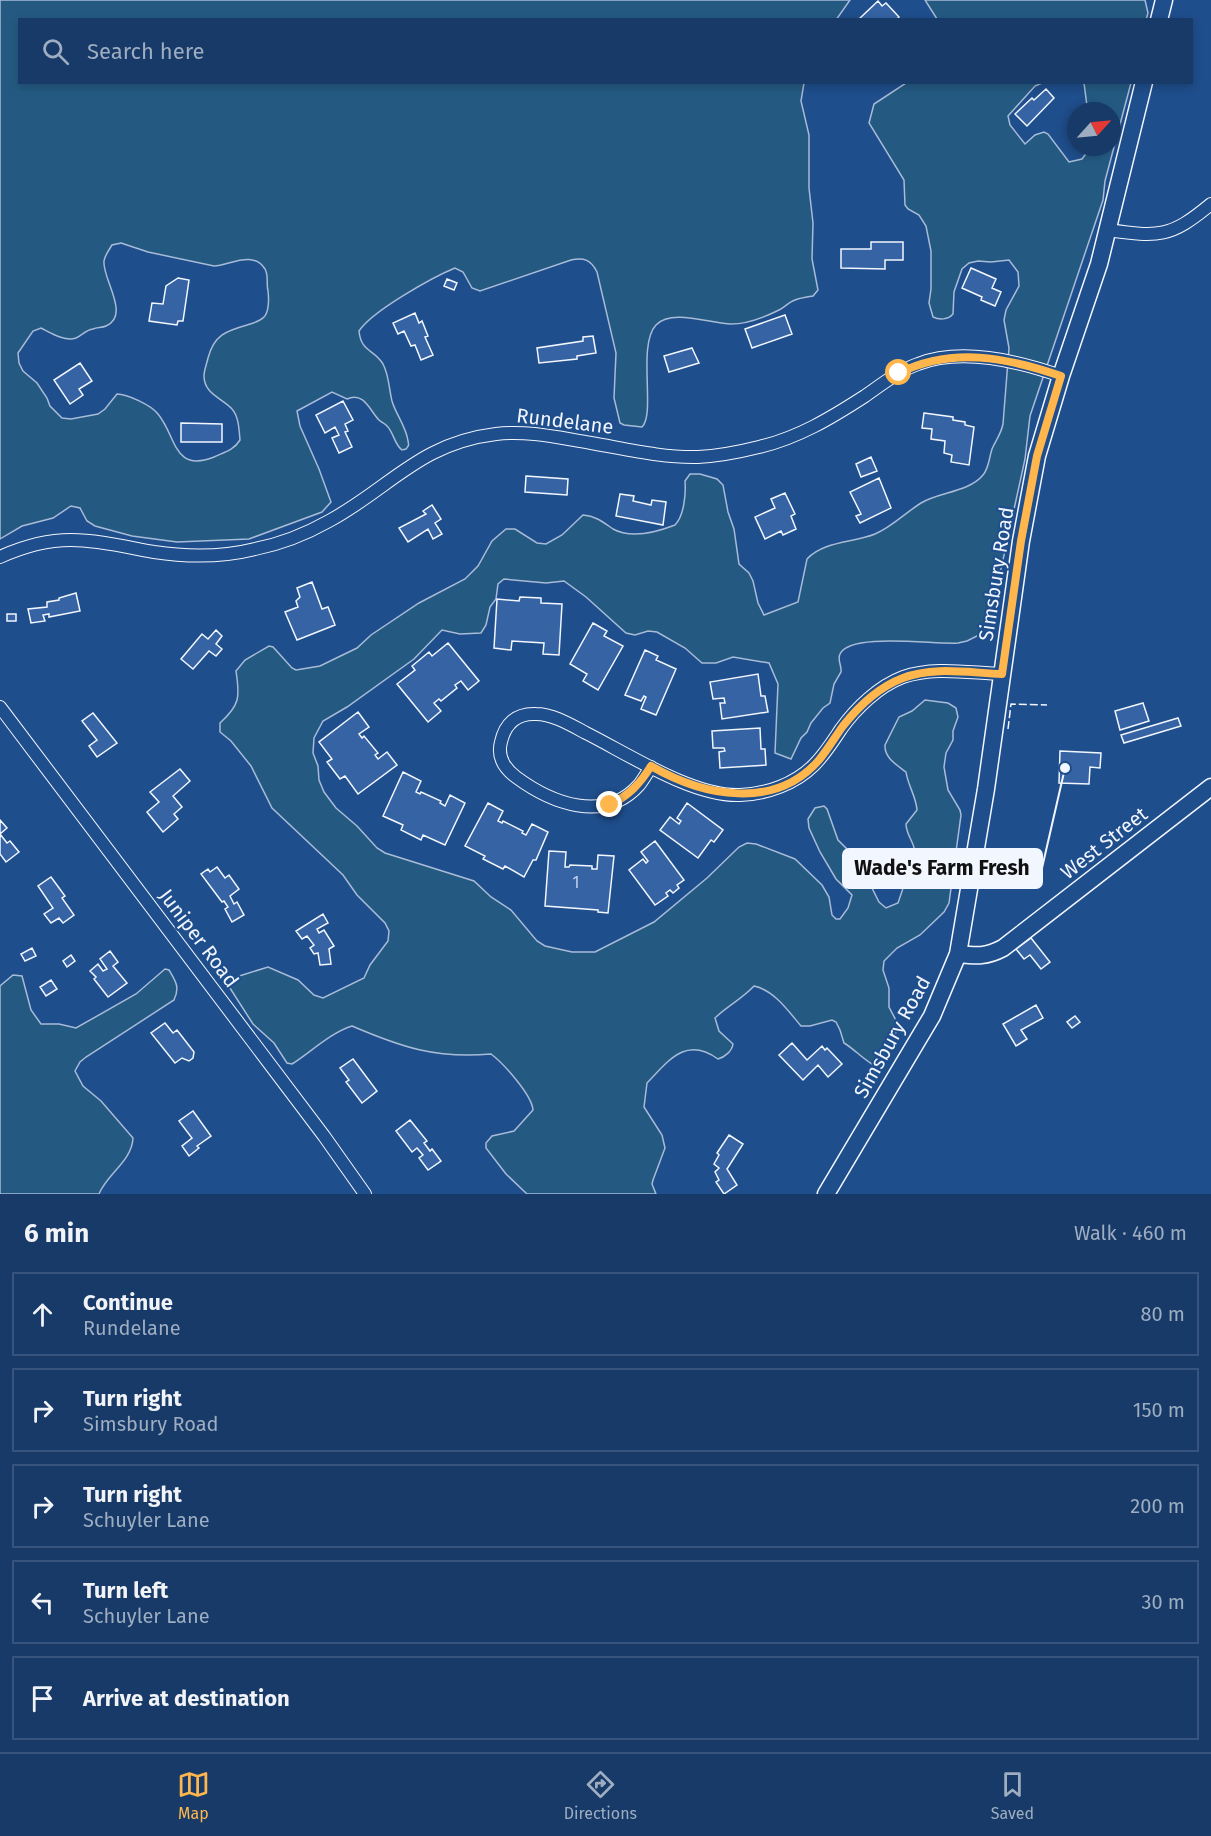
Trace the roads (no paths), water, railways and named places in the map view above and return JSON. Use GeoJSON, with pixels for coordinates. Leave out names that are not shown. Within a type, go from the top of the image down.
{"type":"FeatureCollection","features":[{"type":"Feature","properties":{"kind":"main road"},"geometry":{"type":"LineString","coordinates":[[1160,18],[1164,0]]}},
{"type":"Feature","properties":{"kind":"main road","name":"Simsbury Road"},"geometry":{"type":"LineString","coordinates":[[826,1194],[932,1016],[958,954],[986,789],[1021,541],[1037,456],[1099,264],[1144,84]]}},
{"type":"Feature","properties":{"kind":"main road","name":"West Street"},"geometry":{"type":"LineString","coordinates":[[958,954],[989,955],[1003,948],[1211,787]]}},
{"type":"Feature","properties":{"kind":"street"},"geometry":{"type":"LineString","coordinates":[[1108,230],[1155,235],[1183,225],[1211,204]]}},
{"type":"Feature","properties":{"kind":"street","name":"Rundelane"},"geometry":{"type":"LineString","coordinates":[[0,557],[28,546],[70,540],[111,543],[151,552],[187,555],[253,550],[274,544],[329,521],[423,456],[482,436],[514,433],[543,435],[664,455],[696,457],[733,453],[794,436],[826,421],[899,373],[936,359],[975,357],[1003,360],[1032,366],[1061,376]]}},
{"type":"Feature","properties":{"kind":"street"},"geometry":{"type":"LineString","coordinates":[[651,766],[639,785],[618,800],[602,806],[579,806],[557,799],[516,777],[504,765],[499,750],[503,734],[512,721],[525,715],[547,715],[686,783],[723,794],[743,795],[792,781],[812,767],[843,726],[866,702],[901,678],[933,672],[1002,674]]}},
{"type":"Feature","properties":{"kind":"street","name":"Juniper Road"},"geometry":{"type":"LineString","coordinates":[[0,706],[324,1136],[365,1194]]}},
{"type":"Feature","properties":{"kind":"place","name":"Wade's Farm Fresh"},"geometry":{"type":"Point","coordinates":[1065,768]}}]}
